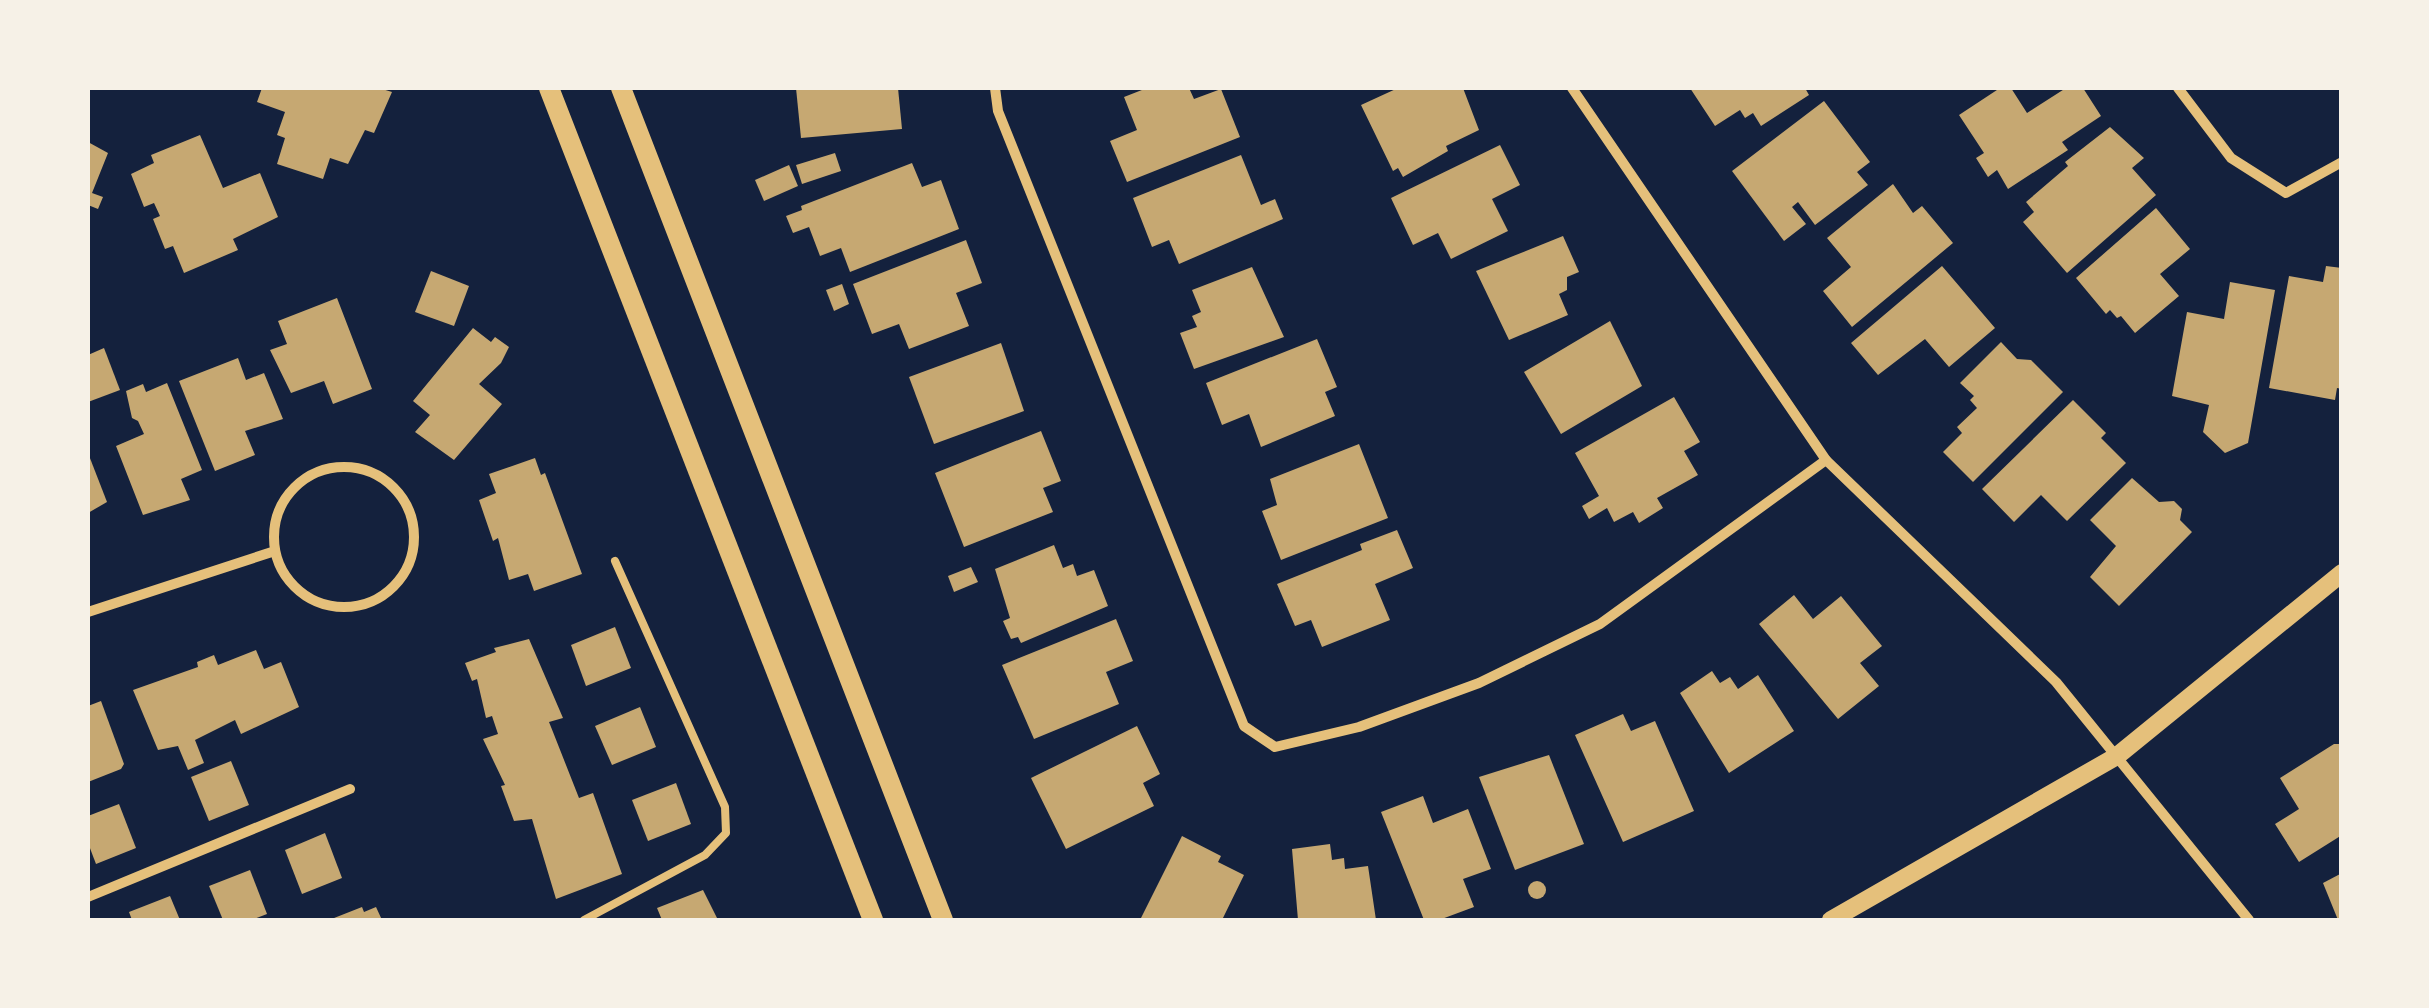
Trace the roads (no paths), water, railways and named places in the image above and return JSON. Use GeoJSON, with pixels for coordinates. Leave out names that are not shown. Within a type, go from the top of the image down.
{"type":"FeatureCollection","features":[{"type":"Feature","properties":{"kind":"main road"},"geometry":{"type":"LineString","coordinates":[[550,88],[873,920]]}},
{"type":"Feature","properties":{"kind":"main road"},"geometry":{"type":"LineString","coordinates":[[621,88],[943,920]]}},
{"type":"Feature","properties":{"kind":"street"},"geometry":{"type":"LineString","coordinates":[[995,88],[998,110],[1244,726],[1275,747],[1358,727],[1478,683],[1600,624],[1826,460]]}},
{"type":"Feature","properties":{"kind":"street"},"geometry":{"type":"LineString","coordinates":[[1572,88],[1826,460],[2056,682],[2249,920]]}},
{"type":"Feature","properties":{"kind":"street"},"geometry":{"type":"LineString","coordinates":[[2178,88],[2231,158],[2286,193],[2342,162]]}},
{"type":"Feature","properties":{"kind":"street"},"geometry":{"type":"LineString","coordinates":[[339,467],[363,469],[385,479],[402,496],[412,518],[410,562],[382,596],[361,605],[328,604],[298,589],[276,551],[274,528],[282,504],[296,486],[316,472],[339,467]]}},
{"type":"Feature","properties":{"kind":"street"},"geometry":{"type":"LineString","coordinates":[[88,612],[276,551]]}},
{"type":"Feature","properties":{"kind":"street"},"geometry":{"type":"LineString","coordinates":[[1831,920],[2117,756],[2342,572]]}},
{"type":"Feature","properties":{"kind":"street"},"geometry":{"type":"LineString","coordinates":[[88,897],[350,789]]}},
{"type":"Feature","properties":{"kind":"lane"},"geometry":{"type":"LineString","coordinates":[[584,920],[705,855],[726,834],[725,807],[615,561]]}}]}
